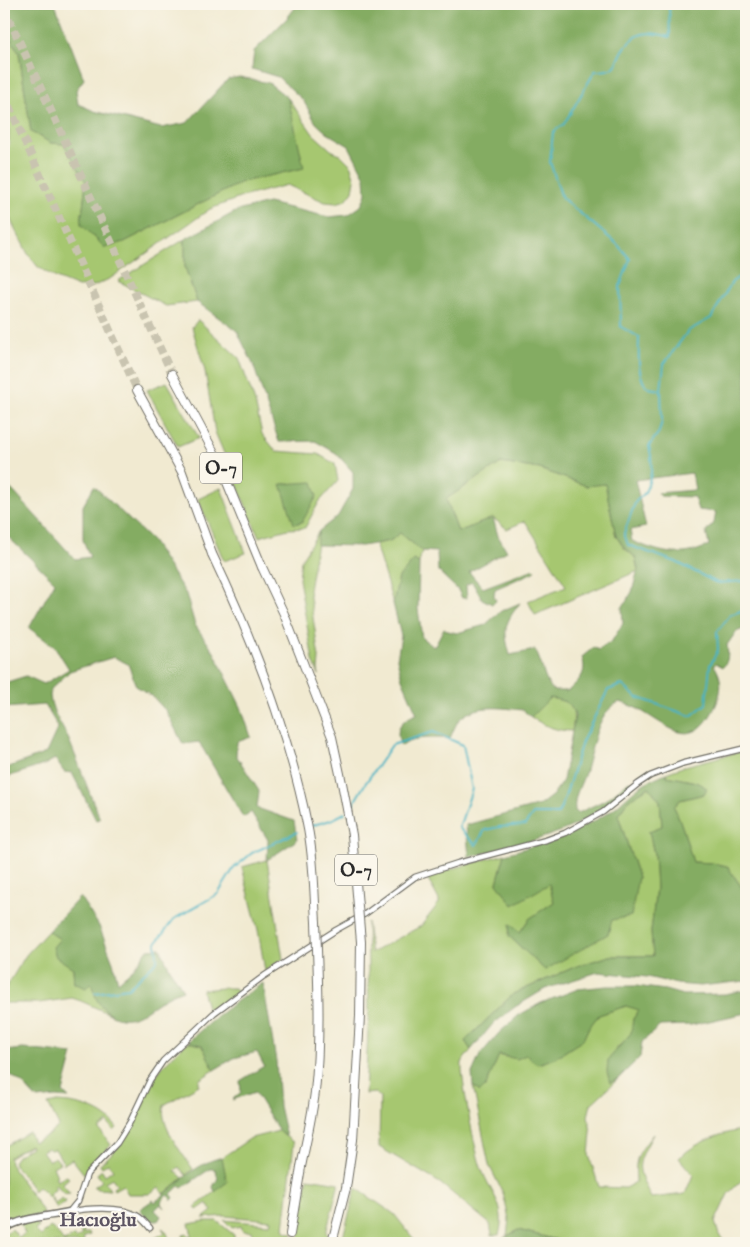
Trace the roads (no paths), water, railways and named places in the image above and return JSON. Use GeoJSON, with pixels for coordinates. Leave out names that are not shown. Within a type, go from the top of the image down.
{"type":"FeatureCollection","features":[{"type":"Feature","properties":{"kind":"highway","name":"O-7"},"geometry":{"type":"LineString","coordinates":[[172,374],[217,458],[262,567],[284,614],[332,737],[352,835],[361,942],[360,1016],[353,1140],[346,1188],[333,1239]]}},
{"type":"Feature","properties":{"kind":"highway","name":"O-7"},"geometry":{"type":"LineString","coordinates":[[137,390],[182,472],[212,554],[252,641],[282,727],[297,778],[308,827],[313,876],[318,996],[315,1092],[290,1234]]}},
{"type":"Feature","properties":{"kind":"street"},"geometry":{"type":"LineString","coordinates":[[68,1212],[78,1201],[87,1174],[117,1143],[130,1122],[150,1080],[163,1061],[214,1012],[293,957],[365,914],[415,877],[565,833],[603,812],[650,776],[684,763],[746,748]]}},
{"type":"Feature","properties":{"kind":"street"},"geometry":{"type":"LineString","coordinates":[[4,1229],[26,1219],[43,1218],[86,1208],[123,1210],[136,1214],[150,1228]]}},
{"type":"Feature","properties":{"kind":"waterway"},"geometry":{"type":"LineString","coordinates":[[661,390],[649,388],[645,384],[640,372],[639,337],[621,327],[620,286],[630,259],[617,244],[562,198],[550,162],[553,132],[564,124],[595,71],[614,67],[627,45],[637,36],[655,33],[670,37],[669,4]]}},
{"type":"Feature","properties":{"kind":"waterway"},"geometry":{"type":"LineString","coordinates":[[746,265],[744,273],[732,282],[711,318],[688,331],[664,364],[661,390],[662,421],[659,432],[649,446],[651,458],[649,481],[644,494],[635,503],[624,533],[628,545],[676,562],[717,583],[746,582]]}},
{"type":"Feature","properties":{"kind":"waterway"},"geometry":{"type":"LineString","coordinates":[[349,811],[392,745],[433,732],[463,745],[472,789],[459,828],[476,845],[485,830],[525,825],[533,814],[558,814],[582,742],[608,690],[622,685],[636,697],[691,716],[706,704],[710,665],[718,650],[717,632],[730,615],[746,609]]}},
{"type":"Feature","properties":{"kind":"waterway"},"geometry":{"type":"LineString","coordinates":[[310,826],[331,820],[345,813]]}},
{"type":"Feature","properties":{"kind":"waterway"},"geometry":{"type":"LineString","coordinates":[[95,993],[128,988],[157,961],[156,943],[174,919],[218,894],[234,868],[252,853],[297,832]]}},
{"type":"Feature","properties":{"kind":"tunnel"},"geometry":{"type":"LineString","coordinates":[[4,8],[172,374]]}},
{"type":"Feature","properties":{"kind":"tunnel"},"geometry":{"type":"LineString","coordinates":[[4,95],[137,390]]}},
{"type":"Feature","properties":{"kind":"tunnel"},"geometry":{"type":"LineString","coordinates":[[288,1243],[290,1234]]}},
{"type":"Feature","properties":{"kind":"district","name":"Hacıoğlu"},"geometry":{"type":"Point","coordinates":[98,1219]}}]}
